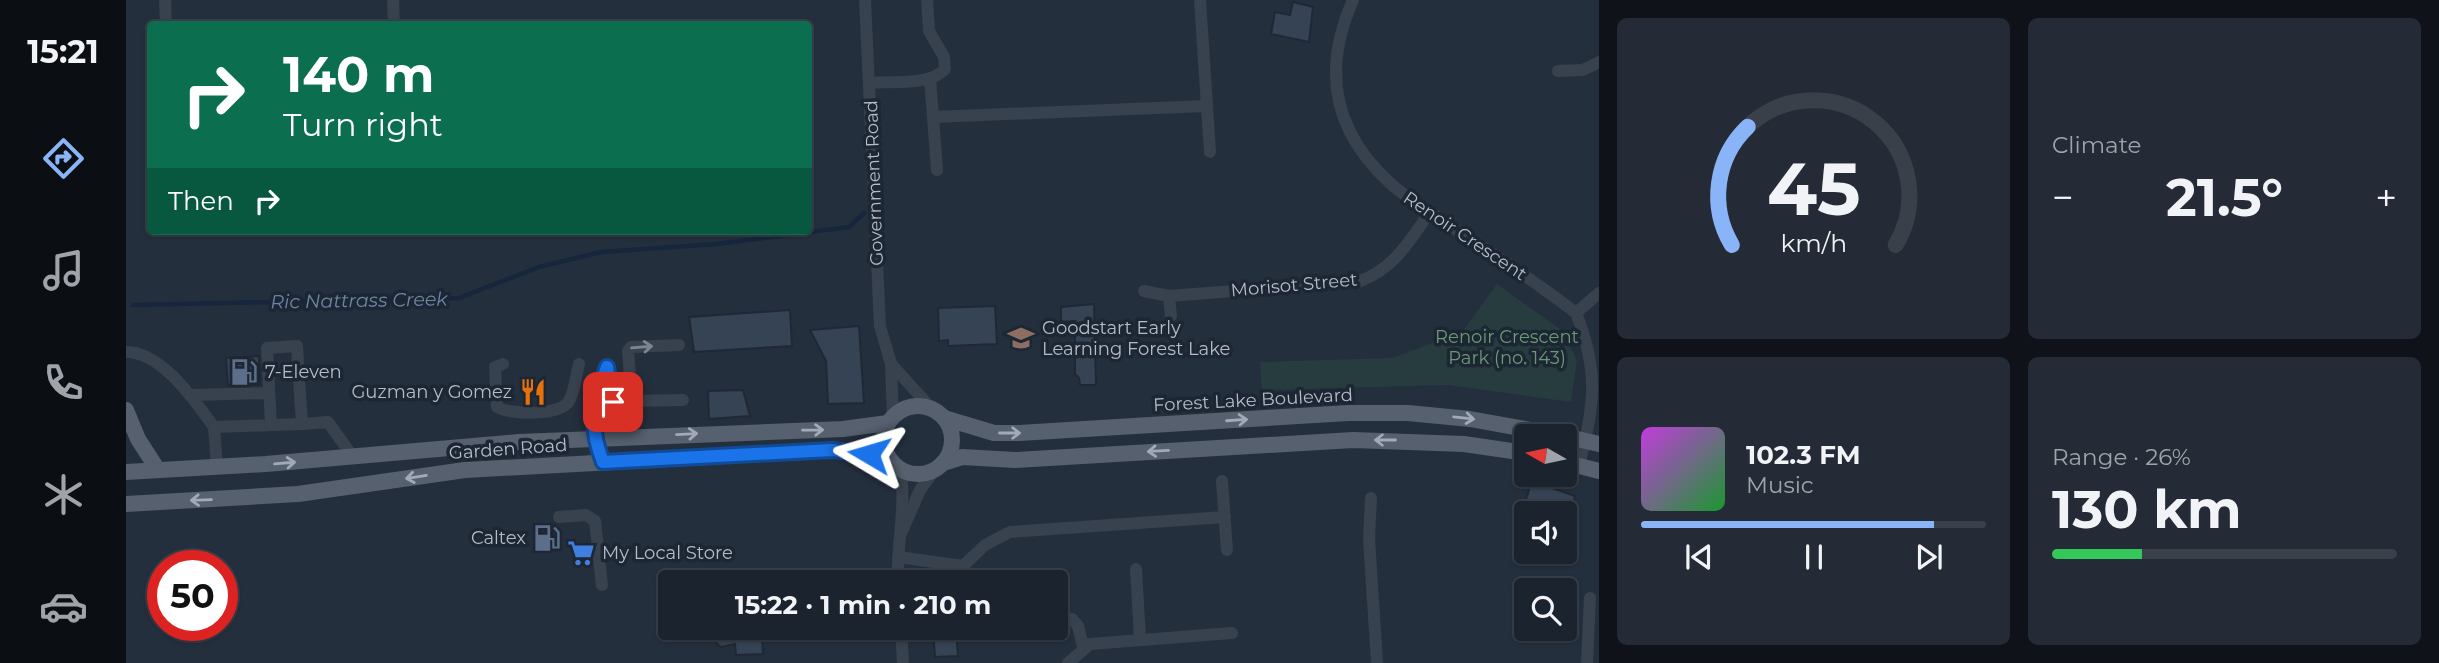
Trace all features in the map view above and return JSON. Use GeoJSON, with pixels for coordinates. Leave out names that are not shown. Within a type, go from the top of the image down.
{"type":"FeatureCollection","features":[{"type":"Feature","properties":{"kind":"main road"},"geometry":{"type":"LineString","coordinates":[[939,466],[951,446],[949,426],[937,413],[911,407],[891,420],[884,443],[896,466],[918,474],[939,466],[962,457],[1015,460],[1353,440],[1464,444],[1514,451]]}},
{"type":"Feature","properties":{"kind":"main road"},"geometry":{"type":"LineString","coordinates":[[126,410],[138,439],[158,470]]}},
{"type":"Feature","properties":{"kind":"main road","name":"Forest Lake Boulevard"},"geometry":{"type":"LineString","coordinates":[[937,413],[971,428],[1018,433],[1348,413],[1408,413],[1470,419],[1514,427]]}},
{"type":"Feature","properties":{"kind":"main road","name":"Garden Road"},"geometry":{"type":"LineString","coordinates":[[126,472],[594,439],[844,429],[891,420]]}},
{"type":"Feature","properties":{"kind":"main road","name":"Garden Road"},"geometry":{"type":"LineString","coordinates":[[126,504],[262,498],[466,470],[832,450],[869,454],[896,466]]}},
{"type":"Feature","properties":{"kind":"main road"},"geometry":{"type":"LineString","coordinates":[[1577,464],[1599,471]]}},
{"type":"Feature","properties":{"kind":"street"},"geometry":{"type":"LineString","coordinates":[[165,0],[166,21]]}},
{"type":"Feature","properties":{"kind":"street"},"geometry":{"type":"LineString","coordinates":[[393,0],[394,21]]}},
{"type":"Feature","properties":{"kind":"street","name":"Government Road"},"geometry":{"type":"LineString","coordinates":[[865,0],[880,326],[891,364],[891,420]]}},
{"type":"Feature","properties":{"kind":"street"},"geometry":{"type":"LineString","coordinates":[[870,83],[940,75],[946,63],[929,31],[927,0]]}},
{"type":"Feature","properties":{"kind":"street"},"geometry":{"type":"LineString","coordinates":[[1200,0],[1210,152]]}},
{"type":"Feature","properties":{"kind":"street","name":"Renoir Crescent"},"geometry":{"type":"LineString","coordinates":[[1353,0],[1344,20],[1337,56],[1336,86],[1342,117],[1354,143],[1372,166],[1393,186],[1576,313],[1589,335],[1598,370],[1596,402],[1592,442],[1577,458]]}},
{"type":"Feature","properties":{"kind":"street"},"geometry":{"type":"LineString","coordinates":[[1558,71],[1583,70],[1599,62]]}},
{"type":"Feature","properties":{"kind":"street"},"geometry":{"type":"LineString","coordinates":[[930,78],[937,170]]}},
{"type":"Feature","properties":{"kind":"street"},"geometry":{"type":"LineString","coordinates":[[933,117],[1206,107]]}},
{"type":"Feature","properties":{"kind":"street","name":"Morisot Street"},"geometry":{"type":"LineString","coordinates":[[1144,290],[1169,296],[1360,281],[1376,275],[1393,262],[1430,212]]}},
{"type":"Feature","properties":{"kind":"street"},"geometry":{"type":"LineString","coordinates":[[1576,313],[1599,293]]}},
{"type":"Feature","properties":{"kind":"street"},"geometry":{"type":"LineString","coordinates":[[1169,296],[1171,316]]}},
{"type":"Feature","properties":{"kind":"street"},"geometry":{"type":"LineString","coordinates":[[679,345],[631,347],[628,351],[632,401],[683,400]]}},
{"type":"Feature","properties":{"kind":"street"},"geometry":{"type":"LineString","coordinates":[[271,425],[267,348],[298,346],[302,424]]}},
{"type":"Feature","properties":{"kind":"street"},"geometry":{"type":"LineString","coordinates":[[126,352],[139,352],[178,380],[190,395],[214,426],[217,467]]}},
{"type":"Feature","properties":{"kind":"street"},"geometry":{"type":"LineString","coordinates":[[503,364],[495,367],[494,374],[497,407],[508,413],[558,410],[569,402],[579,364]]}},
{"type":"Feature","properties":{"kind":"street","name":"Government Road"},"geometry":{"type":"LineString","coordinates":[[891,364],[937,413]]}},
{"type":"Feature","properties":{"kind":"street"},"geometry":{"type":"LineString","coordinates":[[603,462],[594,439],[594,402],[607,367],[613,402],[629,437]]}},
{"type":"Feature","properties":{"kind":"street"},"geometry":{"type":"LineString","coordinates":[[190,395],[269,393]]}},
{"type":"Feature","properties":{"kind":"street"},"geometry":{"type":"LineString","coordinates":[[214,426],[328,422],[353,457]]}},
{"type":"Feature","properties":{"kind":"street"},"geometry":{"type":"LineString","coordinates":[[896,466],[903,489],[899,520],[901,536]]}},
{"type":"Feature","properties":{"kind":"street"},"geometry":{"type":"LineString","coordinates":[[898,570],[901,536],[920,490],[939,466]]}},
{"type":"Feature","properties":{"kind":"street"},"geometry":{"type":"LineString","coordinates":[[1222,481],[1227,550]]}},
{"type":"Feature","properties":{"kind":"street"},"geometry":{"type":"LineString","coordinates":[[1371,498],[1370,538],[1377,663]]}},
{"type":"Feature","properties":{"kind":"street"},"geometry":{"type":"LineString","coordinates":[[559,517],[586,515],[595,521],[602,584]]}},
{"type":"Feature","properties":{"kind":"street"},"geometry":{"type":"LineString","coordinates":[[898,557],[963,566],[985,545],[1010,532],[1225,517]]}},
{"type":"Feature","properties":{"kind":"street"},"geometry":{"type":"LineString","coordinates":[[1136,569],[1140,639]]}},
{"type":"Feature","properties":{"kind":"street"},"geometry":{"type":"LineString","coordinates":[[1587,663],[1590,597]]}},
{"type":"Feature","properties":{"kind":"street"},"geometry":{"type":"LineString","coordinates":[[1068,619],[1078,626],[1083,646]]}},
{"type":"Feature","properties":{"kind":"street"},"geometry":{"type":"LineString","coordinates":[[1068,663],[1083,646],[1232,633]]}},
{"type":"Feature","properties":{"kind":"street"},"geometry":{"type":"LineString","coordinates":[[902,640],[903,663]]}},
{"type":"Feature","properties":{"kind":"green space","name":"Renoir Crescent Park (no. 143)"},"geometry":{"type":"Polygon","coordinates":[[[1497,284],[1561,330],[1577,360],[1571,402],[1449,385],[1262,390],[1260,362],[1392,358],[1462,332],[1497,284]]]}},
{"type":"Feature","properties":{"kind":"building"},"geometry":{"type":"Polygon","coordinates":[[[1293,2],[1313,7],[1309,42],[1271,34],[1275,12],[1290,15],[1293,2]]]}},
{"type":"Feature","properties":{"kind":"building"},"geometry":{"type":"Polygon","coordinates":[[[1094,304],[1096,385],[1080,385],[1075,374],[1075,321],[1061,322],[1061,307],[1094,304]]]}},
{"type":"Feature","properties":{"kind":"building"},"geometry":{"type":"Polygon","coordinates":[[[995,306],[997,344],[948,346],[948,340],[939,341],[938,308],[995,306]]]}},
{"type":"Feature","properties":{"kind":"building"},"geometry":{"type":"Polygon","coordinates":[[[790,310],[792,346],[694,352],[689,317],[790,310]]]}},
{"type":"Feature","properties":{"kind":"building"},"geometry":{"type":"Polygon","coordinates":[[[859,326],[864,403],[828,404],[826,361],[810,330],[859,326]]]}},
{"type":"Feature","properties":{"kind":"building","name":"7-Eleven"},"geometry":{"type":"Polygon","coordinates":[[[259,356],[260,384],[228,385],[226,358],[259,356]]]}},
{"type":"Feature","properties":{"kind":"building"},"geometry":{"type":"Polygon","coordinates":[[[743,390],[750,416],[709,419],[708,391],[743,390]]]}},
{"type":"Feature","properties":{"kind":"building"},"geometry":{"type":"Polygon","coordinates":[[[1530,487],[1549,487],[1575,496],[1574,501],[1525,501],[1530,487]]]}},
{"type":"Feature","properties":{"kind":"building"},"geometry":{"type":"Polygon","coordinates":[[[717,640],[762,640],[763,654],[736,655],[735,644],[721,647],[717,640]]]}},
{"type":"Feature","properties":{"kind":"building"},"geometry":{"type":"Polygon","coordinates":[[[934,640],[957,640],[958,656],[935,657],[934,640]]]}},
{"type":"Feature","properties":{"kind":"waterway","name":"Ric Nattrass Creek"},"geometry":{"type":"LineString","coordinates":[[812,232],[849,227],[864,213]]}},
{"type":"Feature","properties":{"kind":"waterway","name":"Ric Nattrass Creek"},"geometry":{"type":"LineString","coordinates":[[133,305],[459,298],[539,267],[601,252],[717,244],[787,235]]}},
{"type":"Feature","properties":{"kind":"place","name":"Goodstart Early Learning Forest Lake"},"geometry":{"type":"Point","coordinates":[1021,338]}},
{"type":"Feature","properties":{"kind":"place","name":"7-Eleven"},"geometry":{"type":"Point","coordinates":[244,372]}},
{"type":"Feature","properties":{"kind":"place","name":"Guzman y Gomez"},"geometry":{"type":"Point","coordinates":[533,392]}},
{"type":"Feature","properties":{"kind":"place","name":"Caltex"},"geometry":{"type":"Point","coordinates":[547,538]}},
{"type":"Feature","properties":{"kind":"place","name":"My Local Store"},"geometry":{"type":"Point","coordinates":[581,553]}},
{"type":"Feature","properties":{"kind":"route"},"geometry":{"type":"LineString","coordinates":[[613,402],[607,367],[594,402],[594,439],[603,462],[832,450],[869,454]]}}]}
